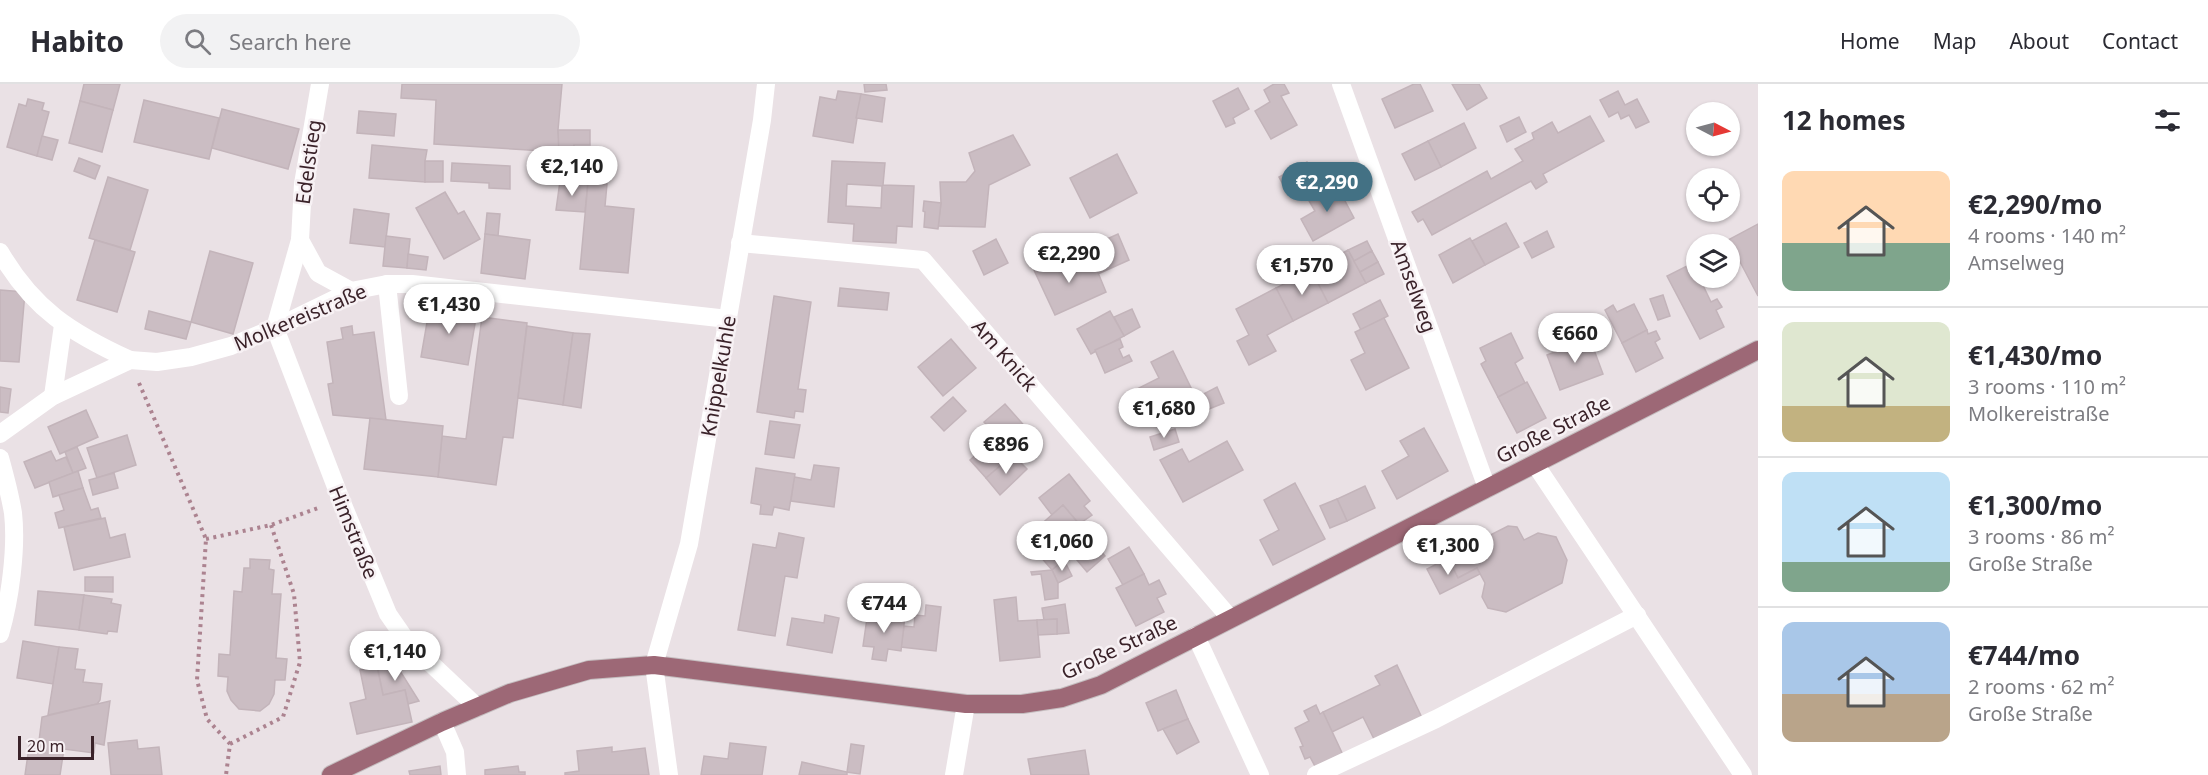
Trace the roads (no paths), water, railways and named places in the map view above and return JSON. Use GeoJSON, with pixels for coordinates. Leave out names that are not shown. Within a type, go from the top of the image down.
{"type":"FeatureCollection","features":[{"type":"Feature","properties":{"kind":"main road","name":"Große Straße"},"geometry":{"type":"LineString","coordinates":[[331,775],[442,722],[510,693],[589,670],[654,665],[966,704],[1022,704],[1062,699],[1101,685],[1758,350]]}},
{"type":"Feature","properties":{"kind":"street","name":"Edelstieg"},"geometry":{"type":"LineString","coordinates":[[275,328],[300,240],[303,184],[320,84]]}},
{"type":"Feature","properties":{"kind":"street","name":"Knippelkuhle"},"geometry":{"type":"LineString","coordinates":[[654,665],[689,544],[766,84]]}},
{"type":"Feature","properties":{"kind":"street","name":"Amselweg"},"geometry":{"type":"LineString","coordinates":[[1341,84],[1487,488]]}},
{"type":"Feature","properties":{"kind":"street"},"geometry":{"type":"LineString","coordinates":[[300,240],[318,273],[351,291]]}},
{"type":"Feature","properties":{"kind":"street","name":"Am Knick"},"geometry":{"type":"LineString","coordinates":[[740,243],[923,260],[1230,618]]}},
{"type":"Feature","properties":{"kind":"street"},"geometry":{"type":"LineString","coordinates":[[0,252],[24,288],[63,325],[90,342],[130,360]]}},
{"type":"Feature","properties":{"kind":"street"},"geometry":{"type":"LineString","coordinates":[[387,284],[399,396]]}},
{"type":"Feature","properties":{"kind":"street","name":"Molkereistraße"},"geometry":{"type":"LineString","coordinates":[[0,434],[53,396],[130,360],[157,362],[191,357],[231,346],[275,328],[351,291],[387,284],[411,284],[728,319]]}},
{"type":"Feature","properties":{"kind":"street"},"geometry":{"type":"LineString","coordinates":[[53,396],[63,325]]}},
{"type":"Feature","properties":{"kind":"street","name":"Himstraße"},"geometry":{"type":"LineString","coordinates":[[275,328],[341,500],[388,614],[406,640],[477,707]]}},
{"type":"Feature","properties":{"kind":"street"},"geometry":{"type":"LineString","coordinates":[[0,458],[13,515],[10,581],[0,634]]}},
{"type":"Feature","properties":{"kind":"street"},"geometry":{"type":"LineString","coordinates":[[1535,464],[1743,775]]}},
{"type":"Feature","properties":{"kind":"street"},"geometry":{"type":"LineString","coordinates":[[1316,775],[1436,718],[1637,615]]}},
{"type":"Feature","properties":{"kind":"street"},"geometry":{"type":"LineString","coordinates":[[1196,636],[1260,775]]}},
{"type":"Feature","properties":{"kind":"street"},"geometry":{"type":"LineString","coordinates":[[654,665],[669,775]]}},
{"type":"Feature","properties":{"kind":"street"},"geometry":{"type":"LineString","coordinates":[[954,775],[966,704]]}},
{"type":"Feature","properties":{"kind":"street"},"geometry":{"type":"LineString","coordinates":[[442,722],[455,752],[457,775]]}}]}
